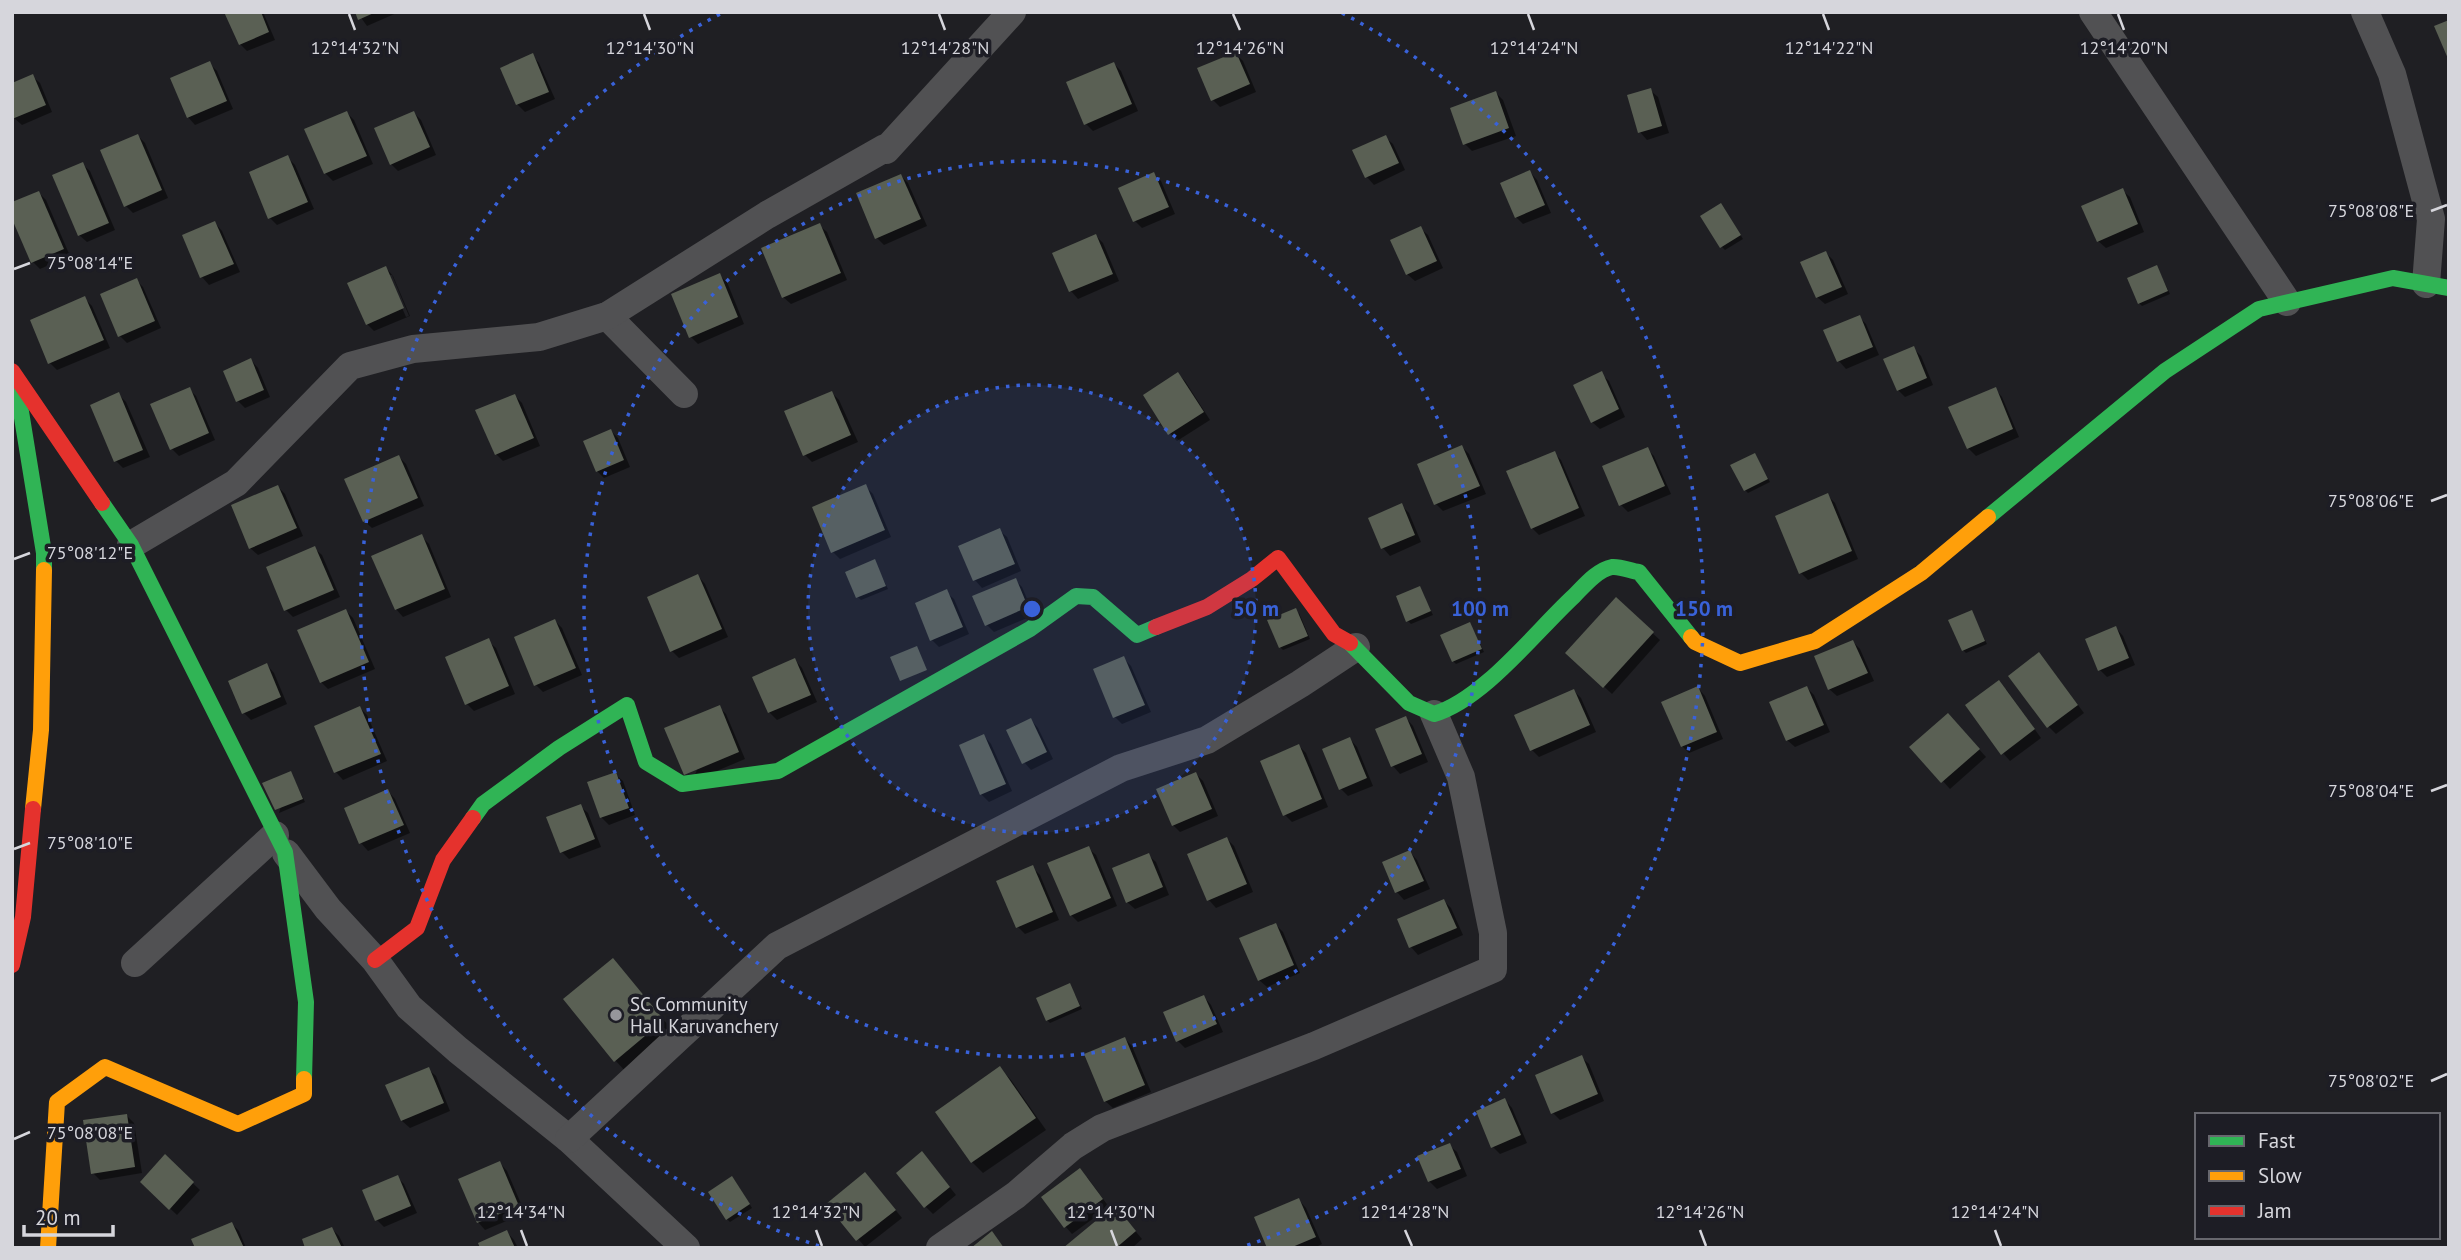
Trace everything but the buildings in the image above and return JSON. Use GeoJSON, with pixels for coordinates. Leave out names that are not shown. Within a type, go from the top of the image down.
{"type":"FeatureCollection","features":[{"type":"Feature","properties":{"kind":"street"},"geometry":{"type":"LineString","coordinates":[[131,545],[236,483],[349,366],[413,349],[539,337],[607,316],[767,215],[885,148],[886,150],[1012,12]]}},
{"type":"Feature","properties":{"kind":"street"},"geometry":{"type":"LineString","coordinates":[[2093,12],[2287,302]]}},
{"type":"Feature","properties":{"kind":"street"},"geometry":{"type":"LineString","coordinates":[[1434,715],[1451,709],[1513,659],[1548,620],[1596,575],[1613,567],[1639,572],[1695,642],[1740,663],[1815,641],[1921,573],[2165,371],[2259,309],[2393,278],[2437,286],[2431,219],[2392,74],[2365,12]]}},
{"type":"Feature","properties":{"kind":"street"},"geometry":{"type":"LineString","coordinates":[[607,316],[684,394]]}},
{"type":"Feature","properties":{"kind":"street"},"geometry":{"type":"LineString","coordinates":[[12,372],[131,545],[280,844],[328,909],[375,960],[409,1007],[569,1139],[686,1248]]}},
{"type":"Feature","properties":{"kind":"street"},"geometry":{"type":"LineString","coordinates":[[12,372],[44,553],[41,730],[23,917],[12,965]]}},
{"type":"Feature","properties":{"kind":"street"},"geometry":{"type":"LineString","coordinates":[[375,960],[417,928],[443,860],[483,804],[559,748],[627,705],[646,762],[682,784],[778,771],[1030,629],[1076,596],[1093,597],[1137,635],[1207,607],[1252,579],[1278,558],[1334,634],[1356,648],[1409,703],[1434,715],[1461,777],[1493,933],[1493,969],[1314,1046],[1102,1128],[1073,1146],[1016,1195],[940,1248]]}},
{"type":"Feature","properties":{"kind":"street"},"geometry":{"type":"LineString","coordinates":[[569,1139],[776,946],[1121,768],[1207,740],[1356,648]]}},
{"type":"Feature","properties":{"kind":"street"},"geometry":{"type":"LineString","coordinates":[[135,963],[280,844]]}},
{"type":"Feature","properties":{"kind":"street"},"geometry":{"type":"LineString","coordinates":[[48,1248],[57,1102],[105,1067],[238,1124],[304,1094],[306,1002],[280,844]]}},
{"type":"Feature","properties":{"kind":"traffic: fast"},"geometry":{"type":"LineString","coordinates":[[1988,517],[2165,371],[2259,309],[2393,278],[2449,288]]}},
{"type":"Feature","properties":{"kind":"traffic: fast"},"geometry":{"type":"LineString","coordinates":[[17,387],[44,553],[44,570]]}},
{"type":"Feature","properties":{"kind":"traffic: fast"},"geometry":{"type":"LineString","coordinates":[[102,503],[131,545],[285,852],[306,1002],[304,1079]]}},
{"type":"Feature","properties":{"kind":"traffic: fast"},"geometry":{"type":"LineString","coordinates":[[1350,643],[1409,703],[1434,714],[1453,706],[1490,680],[1591,579],[1612,567],[1639,572],[1691,637]]}},
{"type":"Feature","properties":{"kind":"traffic: fast"},"geometry":{"type":"LineString","coordinates":[[473,818],[483,804],[559,748],[627,705],[646,762],[682,784],[778,771],[1030,629],[1076,596],[1093,597],[1137,635],[1156,627]]}},
{"type":"Feature","properties":{"kind":"traffic: slow"},"geometry":{"type":"LineString","coordinates":[[1691,637],[1695,642],[1740,663],[1815,641],[1921,573],[1988,517]]}},
{"type":"Feature","properties":{"kind":"traffic: slow"},"geometry":{"type":"LineString","coordinates":[[33,809],[41,730],[44,570]]}},
{"type":"Feature","properties":{"kind":"traffic: slow"},"geometry":{"type":"LineString","coordinates":[[48,1248],[57,1102],[105,1067],[238,1124],[304,1094],[304,1079]]}},
{"type":"Feature","properties":{"kind":"traffic: jam"},"geometry":{"type":"LineString","coordinates":[[12,371],[102,503]]}},
{"type":"Feature","properties":{"kind":"traffic: jam"},"geometry":{"type":"LineString","coordinates":[[1156,627],[1207,607],[1252,579],[1278,558],[1334,634],[1350,643]]}},
{"type":"Feature","properties":{"kind":"traffic: jam"},"geometry":{"type":"LineString","coordinates":[[12,965],[23,917],[33,809]]}},
{"type":"Feature","properties":{"kind":"traffic: jam"},"geometry":{"type":"LineString","coordinates":[[375,960],[417,928],[443,860],[473,818]]}},
{"type":"Feature","properties":{"kind":"place","name":"SC Community Hall Karuvanchery"},"geometry":{"type":"Point","coordinates":[616,1015]}}]}
